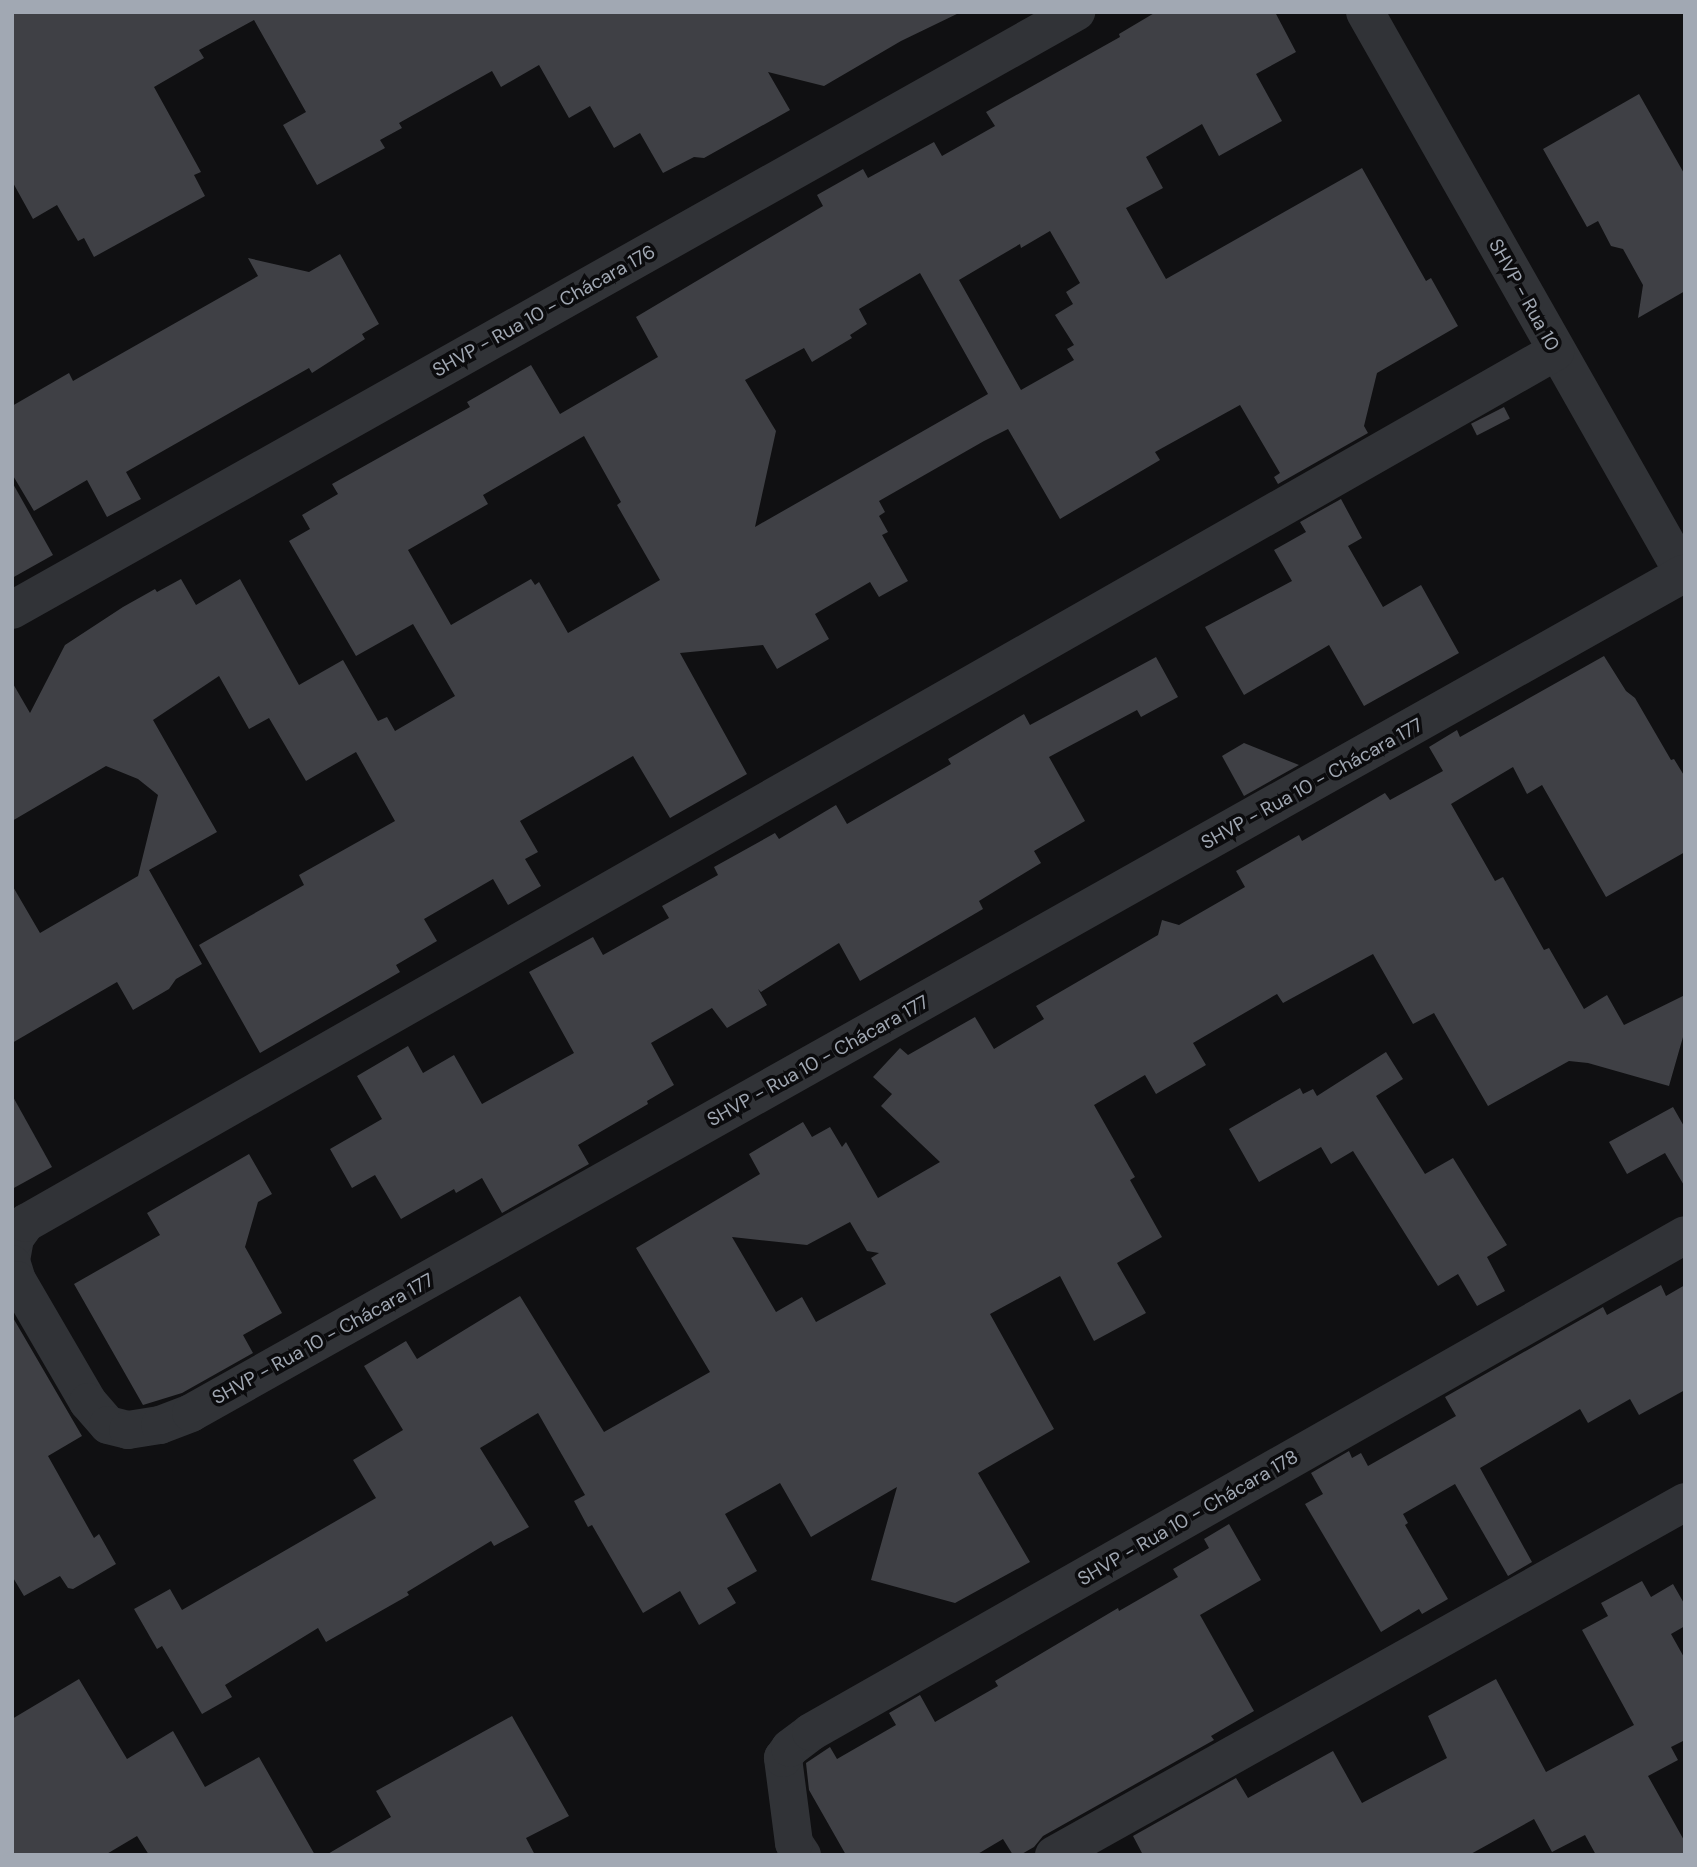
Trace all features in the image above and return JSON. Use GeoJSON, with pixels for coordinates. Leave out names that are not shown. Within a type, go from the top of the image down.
{"type":"FeatureCollection","features":[{"type":"Feature","properties":{"kind":"street","name":"SHVP - Rua 10 - Chácara 176"},"geometry":{"type":"LineString","coordinates":[[12,610],[1076,12]]}},
{"type":"Feature","properties":{"kind":"street","name":"SHVP - Rua 10"},"geometry":{"type":"LineString","coordinates":[[1365,12],[1555,352],[1684,575]]}},
{"type":"Feature","properties":{"kind":"street"},"geometry":{"type":"LineString","coordinates":[[12,1255],[15,1238],[26,1223],[1555,352]]}},
{"type":"Feature","properties":{"kind":"street","name":"SHVP - Rua 10 - Chácara 177"},"geometry":{"type":"LineString","coordinates":[[12,1264],[18,1280],[88,1402],[108,1425],[128,1430],[160,1424],[191,1413],[1684,575]]}},
{"type":"Feature","properties":{"kind":"street","name":"SHVP - Rua 10 - Chácara 178"},"geometry":{"type":"LineString","coordinates":[[802,1855],[794,1843],[783,1758],[790,1748],[811,1732],[1685,1235]]}},
{"type":"Feature","properties":{"kind":"street"},"geometry":{"type":"LineString","coordinates":[[1054,1855],[1685,1502]]}},
{"type":"Feature","properties":{"kind":"building"},"geometry":{"type":"Polygon","coordinates":[[[12,12],[961,12],[901,41],[824,86],[768,72],[790,110],[704,158],[694,157],[663,173],[640,133],[614,148],[590,106],[569,118],[539,65],[501,87],[492,71],[399,123],[402,128],[380,140],[385,148],[317,185],[283,125],[306,112],[254,20],[199,50],[204,58],[154,87],[201,172],[194,175],[205,196],[94,257],[84,238],[78,241],[57,205],[33,219],[12,181],[12,12]]]}},
{"type":"Feature","properties":{"kind":"building"},"geometry":{"type":"Polygon","coordinates":[[[1156,12],[1275,12],[1296,52],[1256,74],[1282,121],[1219,156],[1202,124],[1146,157],[1163,188],[1126,208],[1166,279],[1362,168],[1426,281],[1431,278],[1458,326],[1377,373],[1364,426],[1368,433],[1278,484],[1274,477],[1280,473],[1240,405],[1155,452],[1160,460],[1060,519],[1008,429],[984,441],[879,501],[885,512],[879,516],[888,532],[882,535],[908,581],[879,597],[870,582],[815,614],[829,639],[777,669],[763,645],[680,653],[747,774],[670,818],[633,756],[520,821],[538,852],[525,859],[541,886],[508,905],[493,879],[424,919],[437,941],[396,965],[400,972],[260,1053],[199,945],[304,885],[299,875],[395,821],[356,752],[306,781],[269,718],[249,729],[219,676],[153,720],[217,832],[149,870],[202,964],[176,979],[169,989],[133,1010],[117,982],[12,1043],[12,885],[40,933],[138,876],[158,795],[138,779],[106,766],[12,821],[12,682],[30,713],[65,645],[123,607],[155,589],[157,592],[181,579],[196,605],[240,579],[299,685],[343,660],[378,721],[387,717],[395,731],[455,696],[413,624],[356,656],[289,541],[310,529],[302,515],[338,494],[332,484],[470,407],[467,402],[531,365],[560,414],[658,357],[636,317],[823,206],[817,195],[863,169],[868,178],[934,142],[942,156],[995,126],[986,112],[1120,37],[1119,34],[1156,12]],[[1050,231],[1021,248],[1020,244],[959,280],[1021,390],[1074,360],[1067,349],[1074,345],[1055,315],[1073,304],[1066,292],[1080,283],[1050,231]],[[920,273],[859,309],[867,324],[850,335],[852,338],[812,362],[804,348],[745,380],[776,431],[755,527],[988,394],[920,273]],[[584,436],[483,495],[488,504],[408,550],[451,625],[531,579],[535,585],[539,582],[568,633],[660,580],[617,505],[621,502],[584,436]]]}},
{"type":"Feature","properties":{"kind":"building"},"geometry":{"type":"Polygon","coordinates":[[[1639,94],[1685,175],[1685,291],[1638,318],[1643,285],[1623,249],[1611,246],[1598,221],[1587,227],[1543,149],[1639,94]]]}},
{"type":"Feature","properties":{"kind":"building"},"geometry":{"type":"Polygon","coordinates":[[[340,254],[379,324],[362,334],[365,339],[312,373],[309,368],[126,472],[141,499],[107,517],[87,480],[34,511],[12,474],[12,406],[69,373],[73,381],[258,276],[248,258],[309,272],[340,254]]]}},
{"type":"Feature","properties":{"kind":"building"},"geometry":{"type":"Polygon","coordinates":[[[1504,407],[1510,419],[1477,435],[1471,424],[1504,407]]]}},
{"type":"Feature","properties":{"kind":"building"},"geometry":{"type":"Polygon","coordinates":[[[12,482],[53,555],[12,578],[12,482]]]}},
{"type":"Feature","properties":{"kind":"building"},"geometry":{"type":"Polygon","coordinates":[[[1341,499],[1362,538],[1348,546],[1383,607],[1421,585],[1459,653],[1364,706],[1329,645],[1244,695],[1205,627],[1292,581],[1274,550],[1306,532],[1300,522],[1341,499]]]}},
{"type":"Feature","properties":{"kind":"building"},"geometry":{"type":"Polygon","coordinates":[[[1604,656],[1626,691],[1635,698],[1671,760],[1674,759],[1685,777],[1685,852],[1606,897],[1542,785],[1527,794],[1513,767],[1451,804],[1495,881],[1503,877],[1544,950],[1549,948],[1584,1009],[1607,995],[1624,1025],[1685,995],[1685,1030],[1669,1086],[1588,1063],[1569,1061],[1488,1106],[1434,1013],[1413,1024],[1373,954],[1283,1003],[1277,994],[1193,1043],[1206,1065],[1156,1094],[1145,1075],[1094,1105],[1135,1177],[1130,1180],[1162,1237],[1117,1263],[1146,1313],[1094,1341],[1060,1276],[990,1314],[1054,1429],[978,1473],[1030,1562],[955,1603],[871,1580],[897,1487],[811,1537],[780,1483],[725,1514],[757,1571],[727,1588],[736,1603],[699,1625],[680,1591],[643,1613],[592,1525],[588,1527],[574,1501],[585,1495],[538,1413],[480,1448],[529,1527],[494,1546],[491,1541],[407,1592],[409,1595],[326,1642],[318,1628],[225,1685],[232,1697],[202,1714],[162,1646],[157,1649],[134,1609],[170,1589],[182,1610],[376,1498],[353,1460],[403,1430],[364,1366],[406,1341],[417,1359],[520,1296],[604,1432],[710,1372],[636,1248],[760,1174],[749,1154],[803,1122],[812,1137],[830,1127],[842,1147],[846,1142],[878,1198],[940,1162],[881,1106],[892,1094],[873,1077],[900,1048],[908,1055],[975,1017],[994,1049],[1044,1019],[1036,1006],[1158,935],[1162,920],[1179,925],[1245,887],[1236,871],[1299,835],[1302,841],[1385,793],[1390,800],[1443,771],[1429,747],[1457,730],[1460,737],[1604,656]],[[850,1222],[807,1245],[732,1237],[776,1312],[802,1297],[816,1322],[886,1284],[871,1258],[879,1253],[867,1251],[850,1222]]]}},
{"type":"Feature","properties":{"kind":"building"},"geometry":{"type":"Polygon","coordinates":[[[1156,657],[1178,697],[1141,717],[1137,710],[1049,757],[1085,821],[1034,851],[1041,863],[979,901],[983,909],[860,981],[839,943],[761,992],[758,989],[767,1005],[727,1028],[712,1008],[651,1043],[674,1085],[647,1101],[648,1104],[578,1145],[589,1164],[502,1213],[482,1178],[456,1193],[454,1189],[401,1219],[375,1175],[352,1188],[330,1149],[382,1119],[357,1076],[408,1046],[423,1073],[454,1055],[482,1104],[574,1053],[529,972],[593,937],[603,955],[669,918],[662,906],[718,875],[714,867],[775,833],[779,839],[836,805],[847,824],[951,764],[948,759],[1024,714],[1030,725],[1156,657]]]}},
{"type":"Feature","properties":{"kind":"building"},"geometry":{"type":"Polygon","coordinates":[[[1244,743],[1299,765],[1244,796],[1222,756],[1244,743]]]}},
{"type":"Feature","properties":{"kind":"building"},"geometry":{"type":"Polygon","coordinates":[[[1386,1052],[1403,1079],[1376,1096],[1425,1174],[1453,1158],[1507,1245],[1487,1257],[1505,1291],[1477,1306],[1458,1274],[1438,1286],[1353,1151],[1331,1164],[1321,1147],[1259,1182],[1229,1129],[1300,1088],[1303,1094],[1313,1089],[1317,1096],[1386,1052]]]}},
{"type":"Feature","properties":{"kind":"building"},"geometry":{"type":"Polygon","coordinates":[[[12,1095],[52,1167],[12,1189],[12,1095]]]}},
{"type":"Feature","properties":{"kind":"building"},"geometry":{"type":"Polygon","coordinates":[[[1673,1107],[1685,1128],[1685,1187],[1665,1153],[1627,1174],[1609,1142],[1673,1107]]]}},
{"type":"Feature","properties":{"kind":"building"},"geometry":{"type":"Polygon","coordinates":[[[249,1154],[272,1194],[258,1202],[245,1247],[282,1313],[243,1335],[253,1353],[182,1393],[143,1405],[74,1284],[160,1235],[147,1213],[249,1154]]]}},
{"type":"Feature","properties":{"kind":"building"},"geometry":{"type":"Polygon","coordinates":[[[1661,1285],[1666,1296],[1685,1285],[1685,1390],[1639,1415],[1630,1399],[1588,1423],[1580,1409],[1480,1468],[1532,1562],[1508,1576],[1455,1484],[1403,1514],[1408,1523],[1405,1525],[1448,1599],[1422,1614],[1419,1609],[1381,1632],[1305,1504],[1323,1494],[1311,1473],[1349,1451],[1352,1458],[1361,1453],[1368,1466],[1456,1416],[1445,1397],[1603,1307],[1607,1315],[1661,1285]]]}},
{"type":"Feature","properties":{"kind":"building"},"geometry":{"type":"Polygon","coordinates":[[[12,1316],[82,1436],[48,1456],[94,1538],[99,1534],[116,1564],[73,1589],[68,1588],[60,1576],[24,1596],[12,1576],[12,1316]]]}},
{"type":"Feature","properties":{"kind":"building"},"geometry":{"type":"Polygon","coordinates":[[[1229,1524],[1261,1580],[1200,1615],[1254,1711],[1211,1736],[1214,1740],[1043,1836],[1034,1847],[1020,1855],[1013,1855],[1003,1839],[976,1855],[846,1855],[809,1790],[806,1763],[830,1747],[837,1759],[896,1725],[889,1713],[920,1695],[935,1722],[998,1686],[995,1681],[1118,1608],[1119,1611],[1178,1577],[1173,1569],[1209,1548],[1204,1539],[1229,1524]]]}},
{"type":"Feature","properties":{"kind":"building"},"geometry":{"type":"Polygon","coordinates":[[[1642,1581],[1651,1597],[1673,1584],[1685,1605],[1685,1626],[1671,1634],[1685,1659],[1685,1740],[1671,1747],[1678,1760],[1648,1776],[1685,1842],[1685,1855],[1596,1855],[1585,1835],[1552,1852],[1534,1819],[1469,1855],[1143,1855],[1133,1836],[1236,1778],[1248,1798],[1333,1751],[1362,1803],[1447,1758],[1428,1716],[1496,1679],[1546,1772],[1634,1725],[1582,1630],[1608,1616],[1601,1603],[1642,1581]]]}},
{"type":"Feature","properties":{"kind":"building"},"geometry":{"type":"Polygon","coordinates":[[[79,1679],[127,1759],[173,1731],[205,1787],[259,1757],[315,1855],[149,1855],[137,1836],[105,1855],[12,1855],[12,1719],[79,1679]]]}},
{"type":"Feature","properties":{"kind":"building"},"geometry":{"type":"Polygon","coordinates":[[[512,1716],[569,1816],[526,1838],[535,1855],[326,1855],[391,1817],[376,1791],[512,1716]]]}}]}
